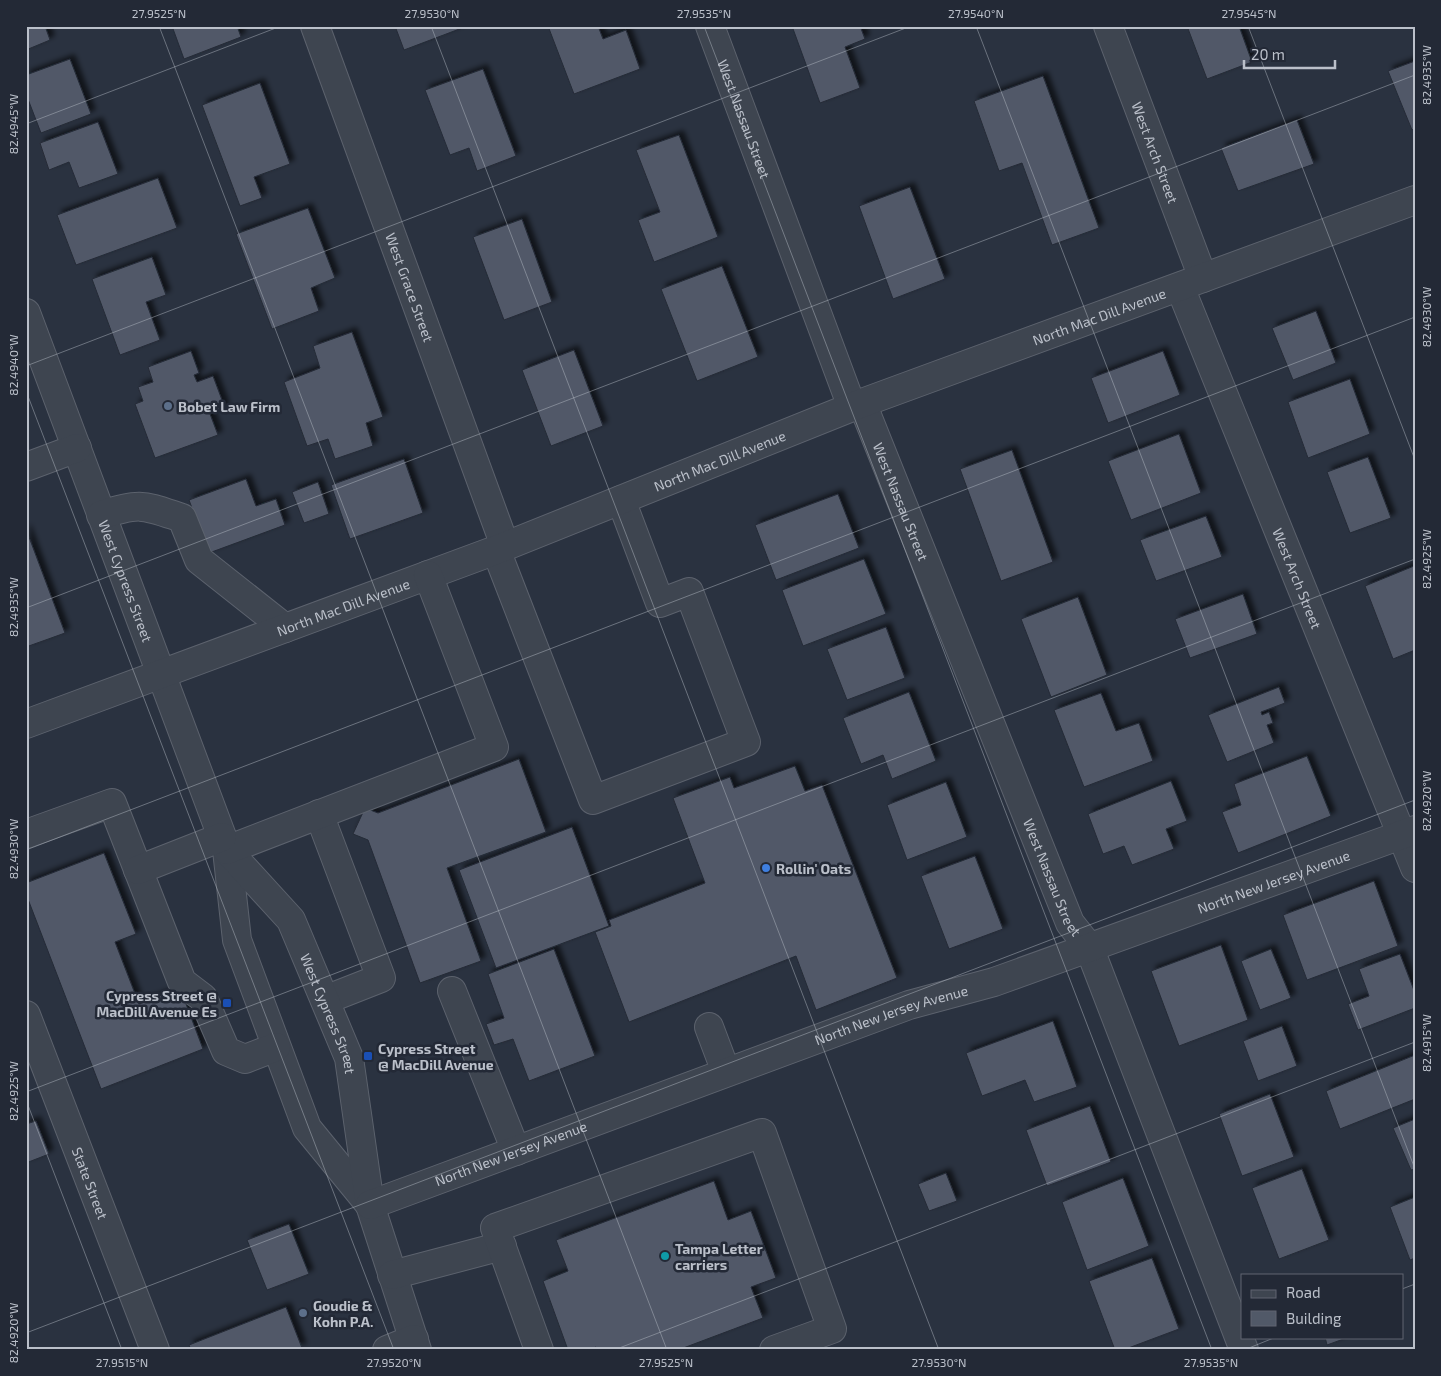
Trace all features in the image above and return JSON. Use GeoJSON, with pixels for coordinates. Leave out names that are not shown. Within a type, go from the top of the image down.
{"type":"FeatureCollection","features":[{"type":"Feature","properties":{"kind":"street","name":"West Grace Street"},"geometry":{"type":"LineString","coordinates":[[316,26],[592,800],[746,742],[689,592],[660,603],[621,500]]}},
{"type":"Feature","properties":{"kind":"street","name":"West Nassau Street"},"geometry":{"type":"LineString","coordinates":[[710,26],[857,405],[1070,923],[1089,947],[1244,1350]]}},
{"type":"Feature","properties":{"kind":"street","name":"West Arch Street"},"geometry":{"type":"LineString","coordinates":[[1108,26],[1192,282],[1408,833],[1415,868]]}},
{"type":"Feature","properties":{"kind":"street","name":"North Mac Dill Avenue"},"geometry":{"type":"LineString","coordinates":[[26,724],[501,548],[857,405],[1415,200]]}},
{"type":"Feature","properties":{"kind":"street","name":"West Cypress Street"},"geometry":{"type":"LineString","coordinates":[[26,313],[225,843],[237,940],[307,1128],[370,1206]]}},
{"type":"Feature","properties":{"kind":"street"},"geometry":{"type":"LineString","coordinates":[[26,468],[77,448]]}},
{"type":"Feature","properties":{"kind":"street"},"geometry":{"type":"LineString","coordinates":[[101,515],[127,506],[143,505],[182,518],[199,560],[285,628]]}},
{"type":"Feature","properties":{"kind":"street"},"geometry":{"type":"LineString","coordinates":[[138,870],[320,814],[494,747],[428,576]]}},
{"type":"Feature","properties":{"kind":"street"},"geometry":{"type":"LineString","coordinates":[[26,834],[112,803],[182,982],[203,998],[226,1051],[245,1059],[276,1047]]}},
{"type":"Feature","properties":{"kind":"street"},"geometry":{"type":"LineString","coordinates":[[320,814],[382,978],[325,1000]]}},
{"type":"Feature","properties":{"kind":"street","name":"North New Jersey Avenue"},"geometry":{"type":"LineString","coordinates":[[370,1206],[909,1005],[994,982],[1408,833]]}},
{"type":"Feature","properties":{"kind":"street","name":"West Cypress Street"},"geometry":{"type":"LineString","coordinates":[[225,843],[291,920],[349,1058],[370,1206],[416,1345]]}},
{"type":"Feature","properties":{"kind":"street"},"geometry":{"type":"LineString","coordinates":[[452,992],[516,1151]]}},
{"type":"Feature","properties":{"kind":"street","name":"State Street"},"geometry":{"type":"LineString","coordinates":[[26,1015],[155,1350]]}},
{"type":"Feature","properties":{"kind":"street"},"geometry":{"type":"LineString","coordinates":[[709,1027],[726,1072]]}},
{"type":"Feature","properties":{"kind":"street"},"geometry":{"type":"LineString","coordinates":[[539,1350],[495,1228],[762,1133],[832,1329],[774,1350]]}},
{"type":"Feature","properties":{"kind":"street"},"geometry":{"type":"LineString","coordinates":[[392,1275],[502,1246]]}},
{"type":"Feature","properties":{"kind":"street"},"geometry":{"type":"LineString","coordinates":[[387,1350],[416,1345]]}},
{"type":"Feature","properties":{"kind":"building"},"geometry":{"type":"Polygon","coordinates":[[[26,26],[45,26],[50,40],[26,50],[26,26]]]}},
{"type":"Feature","properties":{"kind":"building"},"geometry":{"type":"Polygon","coordinates":[[[172,26],[237,26],[241,37],[184,59],[172,26]]]}},
{"type":"Feature","properties":{"kind":"building"},"geometry":{"type":"Polygon","coordinates":[[[395,26],[462,26],[462,28],[404,50],[395,26]]]}},
{"type":"Feature","properties":{"kind":"building"},"geometry":{"type":"Polygon","coordinates":[[[548,26],[598,26],[603,39],[626,30],[640,69],[574,94],[548,26]]]}},
{"type":"Feature","properties":{"kind":"building"},"geometry":{"type":"Polygon","coordinates":[[[792,26],[860,26],[865,39],[845,47],[860,88],[820,103],[792,26]]]}},
{"type":"Feature","properties":{"kind":"building"},"geometry":{"type":"Polygon","coordinates":[[[1187,26],[1239,26],[1252,62],[1207,79],[1187,26]]]}},
{"type":"Feature","properties":{"kind":"building"},"geometry":{"type":"Polygon","coordinates":[[[70,59],[91,114],[41,133],[26,94],[26,75],[70,59]]]}},
{"type":"Feature","properties":{"kind":"building"},"geometry":{"type":"Polygon","coordinates":[[[1415,61],[1415,128],[1412,130],[1388,71],[1415,61]]]}},
{"type":"Feature","properties":{"kind":"building"},"geometry":{"type":"Polygon","coordinates":[[[483,69],[516,156],[477,171],[469,148],[450,155],[425,90],[483,69]]]}},
{"type":"Feature","properties":{"kind":"building"},"geometry":{"type":"Polygon","coordinates":[[[1043,76],[1099,228],[1052,245],[1022,163],[999,171],[974,101],[1043,76]]]}},
{"type":"Feature","properties":{"kind":"building"},"geometry":{"type":"Polygon","coordinates":[[[260,83],[290,164],[254,177],[262,198],[240,206],[202,105],[260,83]]]}},
{"type":"Feature","properties":{"kind":"building"},"geometry":{"type":"Polygon","coordinates":[[[1297,120],[1314,164],[1238,191],[1221,148],[1297,120]]]}},
{"type":"Feature","properties":{"kind":"building"},"geometry":{"type":"Polygon","coordinates":[[[98,122],[118,174],[79,188],[69,162],[49,170],[40,143],[98,122]]]}},
{"type":"Feature","properties":{"kind":"building"},"geometry":{"type":"Polygon","coordinates":[[[679,135],[718,237],[654,262],[638,220],[660,212],[636,150],[679,135]]]}},
{"type":"Feature","properties":{"kind":"building"},"geometry":{"type":"Polygon","coordinates":[[[158,178],[177,228],[76,265],[57,215],[158,178]]]}},
{"type":"Feature","properties":{"kind":"building"},"geometry":{"type":"Polygon","coordinates":[[[910,187],[945,279],[893,299],[859,206],[910,187]]]}},
{"type":"Feature","properties":{"kind":"building"},"geometry":{"type":"Polygon","coordinates":[[[308,208],[335,278],[311,288],[319,311],[272,329],[236,234],[308,208]]]}},
{"type":"Feature","properties":{"kind":"building"},"geometry":{"type":"Polygon","coordinates":[[[522,219],[552,302],[504,320],[473,237],[522,219]]]}},
{"type":"Feature","properties":{"kind":"building"},"geometry":{"type":"Polygon","coordinates":[[[152,257],[166,295],[146,302],[160,340],[120,355],[92,279],[152,257]]]}},
{"type":"Feature","properties":{"kind":"building"},"geometry":{"type":"Polygon","coordinates":[[[722,266],[758,357],[697,381],[661,289],[722,266]]]}},
{"type":"Feature","properties":{"kind":"building"},"geometry":{"type":"Polygon","coordinates":[[[1316,311],[1336,363],[1293,380],[1272,328],[1316,311]]]}},
{"type":"Feature","properties":{"kind":"building"},"geometry":{"type":"Polygon","coordinates":[[[352,332],[383,417],[366,423],[373,446],[335,459],[328,439],[307,446],[284,382],[320,368],[313,346],[352,332]]]}},
{"type":"Feature","properties":{"kind":"building"},"geometry":{"type":"Polygon","coordinates":[[[574,350],[603,426],[551,446],[522,370],[574,350]]]}},
{"type":"Feature","properties":{"kind":"building"},"geometry":{"type":"Polygon","coordinates":[[[191,351],[199,373],[194,375],[197,382],[213,376],[225,408],[210,414],[218,435],[155,458],[135,404],[143,401],[138,387],[153,382],[148,367],[191,351]]]}},
{"type":"Feature","properties":{"kind":"building"},"geometry":{"type":"Polygon","coordinates":[[[1163,351],[1180,395],[1108,423],[1091,378],[1163,351]]]}},
{"type":"Feature","properties":{"kind":"building"},"geometry":{"type":"Polygon","coordinates":[[[1350,379],[1370,434],[1308,458],[1288,402],[1350,379]]]}},
{"type":"Feature","properties":{"kind":"building"},"geometry":{"type":"Polygon","coordinates":[[[1179,434],[1201,493],[1131,520],[1108,461],[1179,434]]]}},
{"type":"Feature","properties":{"kind":"building"},"geometry":{"type":"Polygon","coordinates":[[[1012,450],[1053,562],[1001,581],[960,469],[1012,450]]]}},
{"type":"Feature","properties":{"kind":"building"},"geometry":{"type":"Polygon","coordinates":[[[1368,457],[1391,518],[1350,533],[1327,472],[1368,457]]]}},
{"type":"Feature","properties":{"kind":"building"},"geometry":{"type":"Polygon","coordinates":[[[404,459],[423,513],[350,539],[331,485],[404,459]]]}},
{"type":"Feature","properties":{"kind":"building"},"geometry":{"type":"Polygon","coordinates":[[[246,479],[256,506],[276,499],[285,525],[209,553],[189,500],[246,479]]]}},
{"type":"Feature","properties":{"kind":"building"},"geometry":{"type":"Polygon","coordinates":[[[318,482],[329,514],[304,523],[292,492],[318,482]]]}},
{"type":"Feature","properties":{"kind":"building"},"geometry":{"type":"Polygon","coordinates":[[[838,494],[859,548],[776,580],[755,525],[838,494]]]}},
{"type":"Feature","properties":{"kind":"building"},"geometry":{"type":"Polygon","coordinates":[[[1206,516],[1222,557],[1156,581],[1140,540],[1206,516]]]}},
{"type":"Feature","properties":{"kind":"building"},"geometry":{"type":"Polygon","coordinates":[[[26,529],[65,633],[26,647],[26,529]]]}},
{"type":"Feature","properties":{"kind":"building"},"geometry":{"type":"Polygon","coordinates":[[[864,559],[886,614],[803,646],[782,590],[864,559]]]}},
{"type":"Feature","properties":{"kind":"building"},"geometry":{"type":"Polygon","coordinates":[[[1414,566],[1415,650],[1393,659],[1365,586],[1414,566]]]}},
{"type":"Feature","properties":{"kind":"building"},"geometry":{"type":"Polygon","coordinates":[[[1243,594],[1257,634],[1190,658],[1175,619],[1243,594]]]}},
{"type":"Feature","properties":{"kind":"building"},"geometry":{"type":"Polygon","coordinates":[[[1078,597],[1107,675],[1051,697],[1021,619],[1078,597]]]}},
{"type":"Feature","properties":{"kind":"building"},"geometry":{"type":"Polygon","coordinates":[[[886,627],[905,678],[847,700],[827,649],[886,627]]]}},
{"type":"Feature","properties":{"kind":"building"},"geometry":{"type":"Polygon","coordinates":[[[1279,687],[1285,703],[1261,712],[1262,715],[1269,712],[1273,723],[1267,725],[1274,743],[1227,762],[1208,715],[1279,687]]]}},
{"type":"Feature","properties":{"kind":"building"},"geometry":{"type":"Polygon","coordinates":[[[909,692],[936,761],[892,779],[883,755],[861,764],[843,718],[909,692]]]}},
{"type":"Feature","properties":{"kind":"building"},"geometry":{"type":"Polygon","coordinates":[[[1101,693],[1116,731],[1139,723],[1153,761],[1084,787],[1054,710],[1101,693]]]}},
{"type":"Feature","properties":{"kind":"building"},"geometry":{"type":"Polygon","coordinates":[[[1307,756],[1331,816],[1238,853],[1222,812],[1241,805],[1234,784],[1307,756]]]}},
{"type":"Feature","properties":{"kind":"building"},"geometry":{"type":"Polygon","coordinates":[[[519,759],[546,832],[447,868],[481,961],[420,983],[368,840],[353,834],[365,808],[378,813],[519,759]]]}},
{"type":"Feature","properties":{"kind":"building"},"geometry":{"type":"Polygon","coordinates":[[[795,766],[805,791],[822,785],[897,978],[816,1010],[796,956],[629,1022],[595,932],[611,926],[609,920],[705,883],[673,798],[730,777],[734,788],[795,766]]]}},
{"type":"Feature","properties":{"kind":"building"},"geometry":{"type":"Polygon","coordinates":[[[1171,781],[1187,821],[1166,829],[1174,849],[1132,865],[1124,846],[1103,854],[1088,814],[1171,781]]]}},
{"type":"Feature","properties":{"kind":"building"},"geometry":{"type":"Polygon","coordinates":[[[946,782],[967,837],[907,860],[887,805],[946,782]]]}},
{"type":"Feature","properties":{"kind":"building"},"geometry":{"type":"Polygon","coordinates":[[[572,827],[609,926],[496,968],[459,870],[572,827]]]}},
{"type":"Feature","properties":{"kind":"building"},"geometry":{"type":"Polygon","coordinates":[[[104,853],[136,934],[115,942],[139,1004],[180,988],[203,1049],[101,1089],[26,894],[26,883],[104,853]]]}},
{"type":"Feature","properties":{"kind":"building"},"geometry":{"type":"Polygon","coordinates":[[[975,856],[1003,929],[949,949],[921,876],[975,856]]]}},
{"type":"Feature","properties":{"kind":"building"},"geometry":{"type":"Polygon","coordinates":[[[1374,881],[1398,946],[1307,980],[1283,915],[1374,881]]]}},
{"type":"Feature","properties":{"kind":"building"},"geometry":{"type":"Polygon","coordinates":[[[1221,945],[1248,1020],[1179,1046],[1151,971],[1221,945]]]}},
{"type":"Feature","properties":{"kind":"building"},"geometry":{"type":"Polygon","coordinates":[[[554,949],[595,1056],[529,1081],[513,1039],[494,1045],[486,1024],[504,1018],[488,974],[554,949]]]}},
{"type":"Feature","properties":{"kind":"building"},"geometry":{"type":"Polygon","coordinates":[[[1271,949],[1291,998],[1260,1010],[1241,961],[1271,949]]]}},
{"type":"Feature","properties":{"kind":"building"},"geometry":{"type":"Polygon","coordinates":[[[1400,954],[1415,993],[1415,1008],[1358,1030],[1348,1004],[1369,996],[1359,969],[1400,954]]]}},
{"type":"Feature","properties":{"kind":"building"},"geometry":{"type":"Polygon","coordinates":[[[1053,1021],[1077,1087],[1034,1102],[1025,1080],[982,1096],[966,1053],[1053,1021]]]}},
{"type":"Feature","properties":{"kind":"building"},"geometry":{"type":"Polygon","coordinates":[[[1282,1026],[1297,1066],[1258,1081],[1243,1041],[1282,1026]]]}},
{"type":"Feature","properties":{"kind":"building"},"geometry":{"type":"Polygon","coordinates":[[[1415,1055],[1415,1099],[1340,1129],[1326,1091],[1415,1055]]]}},
{"type":"Feature","properties":{"kind":"building"},"geometry":{"type":"Polygon","coordinates":[[[1270,1094],[1294,1157],[1242,1176],[1219,1114],[1270,1094]]]}},
{"type":"Feature","properties":{"kind":"building"},"geometry":{"type":"Polygon","coordinates":[[[1090,1106],[1111,1162],[1047,1186],[1026,1130],[1090,1106]]]}},
{"type":"Feature","properties":{"kind":"building"},"geometry":{"type":"Polygon","coordinates":[[[1415,1119],[1415,1169],[1411,1170],[1393,1128],[1415,1119]]]}},
{"type":"Feature","properties":{"kind":"building"},"geometry":{"type":"Polygon","coordinates":[[[36,1121],[49,1154],[26,1163],[26,1124],[36,1121]]]}},
{"type":"Feature","properties":{"kind":"building"},"geometry":{"type":"Polygon","coordinates":[[[1302,1169],[1329,1240],[1279,1259],[1252,1188],[1302,1169]]]}},
{"type":"Feature","properties":{"kind":"building"},"geometry":{"type":"Polygon","coordinates":[[[946,1173],[957,1201],[929,1211],[918,1184],[946,1173]]]}},
{"type":"Feature","properties":{"kind":"building"},"geometry":{"type":"Polygon","coordinates":[[[1123,1178],[1149,1246],[1087,1270],[1062,1202],[1123,1178]]]}},
{"type":"Feature","properties":{"kind":"building","name":"Tampa Letter carriers"},"geometry":{"type":"Polygon","coordinates":[[[714,1181],[728,1220],[751,1211],[776,1278],[751,1287],[763,1318],[678,1350],[597,1350],[596,1347],[589,1350],[568,1350],[543,1281],[568,1271],[556,1240],[714,1181]]]}},
{"type":"Feature","properties":{"kind":"building"},"geometry":{"type":"Polygon","coordinates":[[[1415,1197],[1415,1258],[1410,1260],[1390,1207],[1415,1197]]]}},
{"type":"Feature","properties":{"kind":"building"},"geometry":{"type":"Polygon","coordinates":[[[289,1224],[309,1274],[267,1290],[247,1240],[289,1224]]]}},
{"type":"Feature","properties":{"kind":"building"},"geometry":{"type":"Polygon","coordinates":[[[1152,1258],[1179,1329],[1123,1350],[1115,1350],[1089,1281],[1152,1258]]]}},
{"type":"Feature","properties":{"kind":"building"},"geometry":{"type":"Polygon","coordinates":[[[286,1307],[302,1348],[191,1350],[189,1345],[286,1307]]]}},
{"type":"Feature","properties":{"kind":"building"},"geometry":{"type":"Polygon","coordinates":[[[1325,1338],[1346,1338],[1327,1345],[1325,1338]]]}},
{"type":"Feature","properties":{"kind":"place","name":"Bobet Law Firm"},"geometry":{"type":"Point","coordinates":[168,406]}},
{"type":"Feature","properties":{"kind":"place","name":"Rollin' Oats"},"geometry":{"type":"Point","coordinates":[766,868]}},
{"type":"Feature","properties":{"kind":"place","name":"Cypress Street @ MacDill Avenue Es"},"geometry":{"type":"Point","coordinates":[227,1003]}},
{"type":"Feature","properties":{"kind":"place","name":"Cypress Street @ MacDill Avenue"},"geometry":{"type":"Point","coordinates":[368,1056]}},
{"type":"Feature","properties":{"kind":"place","name":"Tampa Letter carriers"},"geometry":{"type":"Point","coordinates":[665,1256]}},
{"type":"Feature","properties":{"kind":"place","name":"Goudie & Kohn P.A."},"geometry":{"type":"Point","coordinates":[303,1313]}}]}
